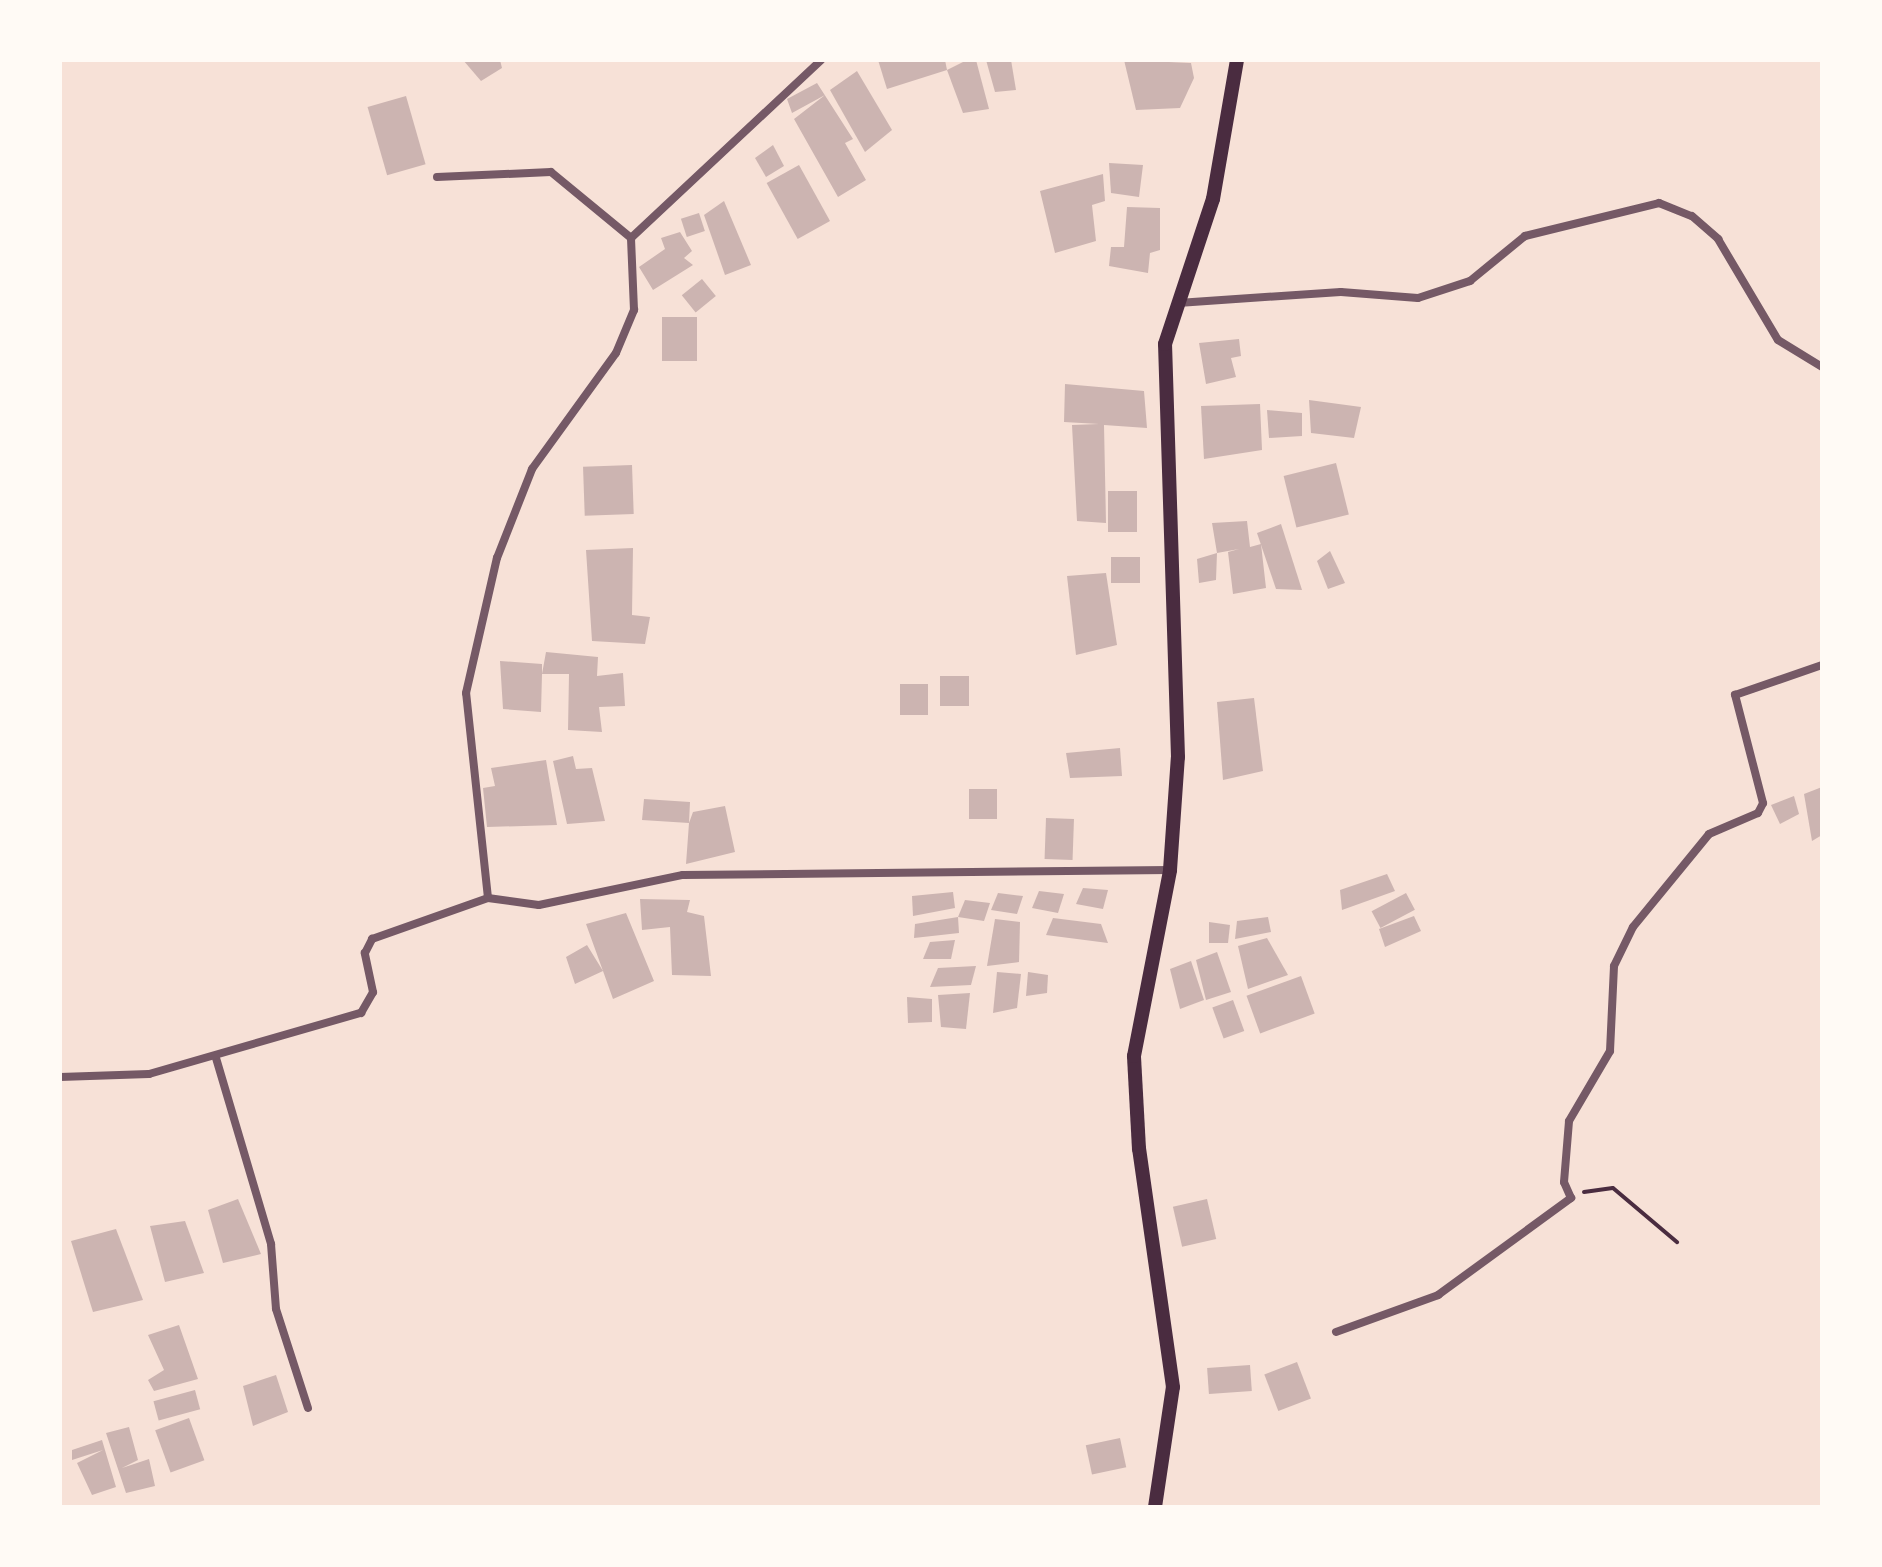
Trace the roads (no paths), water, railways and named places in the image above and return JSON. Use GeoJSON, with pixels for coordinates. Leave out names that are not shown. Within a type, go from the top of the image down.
{"type":"FeatureCollection","features":[{"type":"Feature","properties":{"kind":"main road"},"geometry":{"type":"LineString","coordinates":[[1155,1507],[1173,1387],[1136,1109],[1134,1056],[1170,870],[1175,603],[1163,427],[1165,344],[1213,199],[1237,60]]}},
{"type":"Feature","properties":{"kind":"street"},"geometry":{"type":"LineString","coordinates":[[631,238],[821,60]]}},
{"type":"Feature","properties":{"kind":"street"},"geometry":{"type":"LineString","coordinates":[[437,177],[551,172],[631,238],[634,310],[616,353],[532,469],[469,655],[466,743],[488,898]]}},
{"type":"Feature","properties":{"kind":"street"},"geometry":{"type":"LineString","coordinates":[[1178,303],[1341,292],[1418,298],[1470,281],[1525,236],[1659,203],[1692,216],[1718,239],[1778,340],[1822,367]]}},
{"type":"Feature","properties":{"kind":"street"},"geometry":{"type":"LineString","coordinates":[[1336,1332],[1438,1295],[1571,1198],[1563,1171],[1569,1121],[1610,1051],[1614,966],[1633,927],[1709,834],[1758,813],[1763,803],[1735,695],[1822,665]]}},
{"type":"Feature","properties":{"kind":"street"},"geometry":{"type":"LineString","coordinates":[[60,1077],[149,1074],[216,1058],[361,1013],[373,992],[365,953],[372,939],[488,898],[539,905],[683,875],[1170,870]]}},
{"type":"Feature","properties":{"kind":"street"},"geometry":{"type":"LineString","coordinates":[[216,1058],[271,1244],[276,1309],[308,1408]]}}]}
